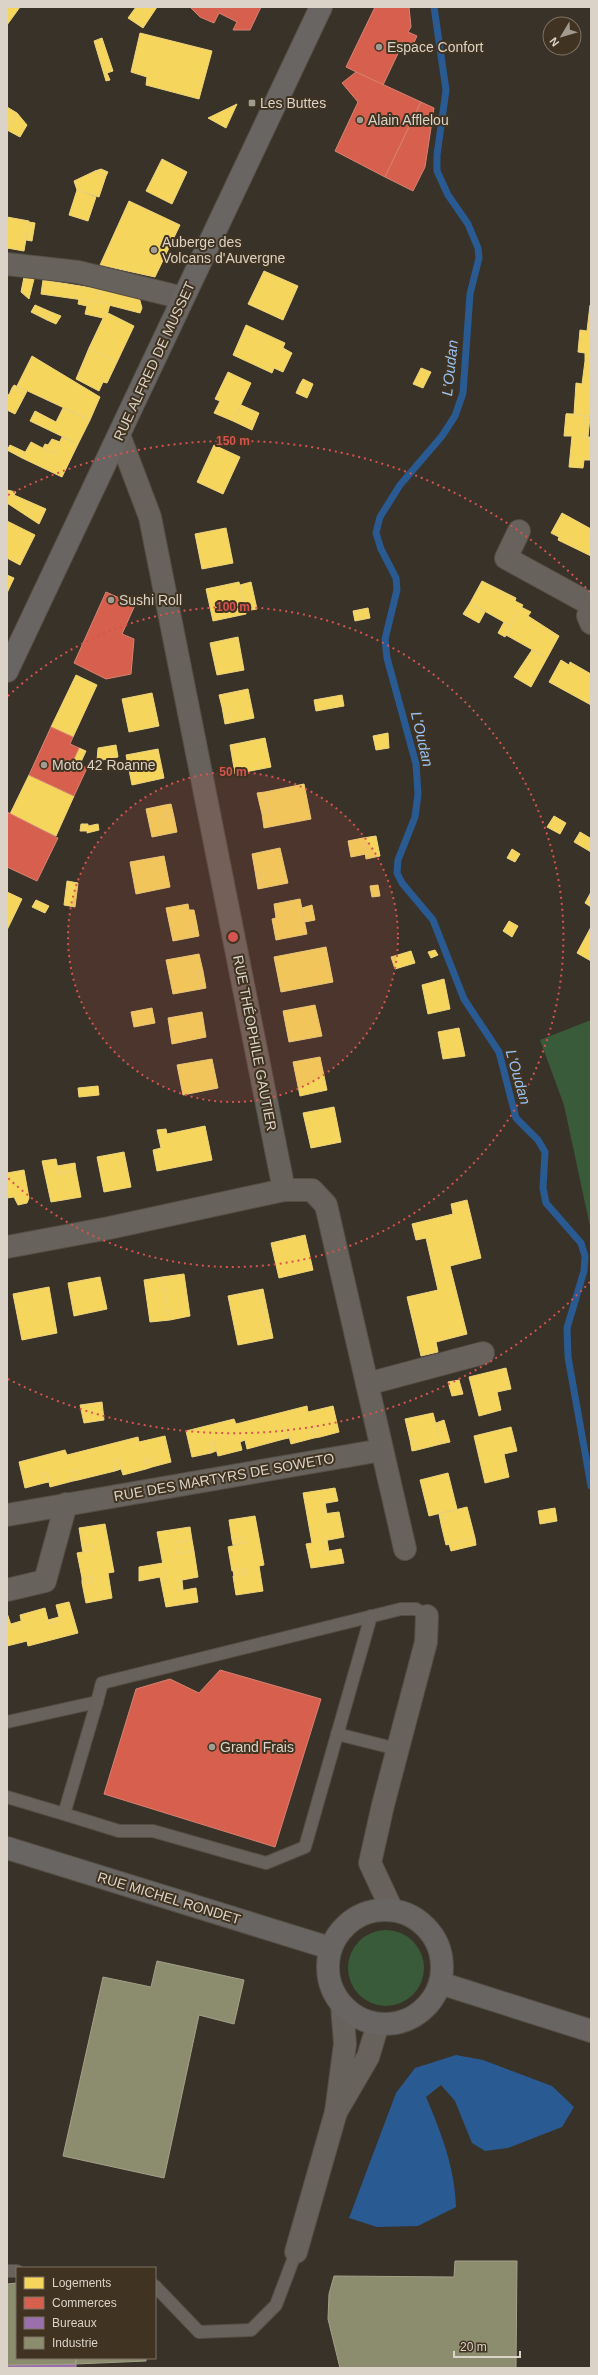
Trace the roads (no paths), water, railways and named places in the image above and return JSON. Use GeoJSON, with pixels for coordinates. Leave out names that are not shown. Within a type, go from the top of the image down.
{"type":"FeatureCollection","features":[{"type":"Feature","properties":{"kind":"street","name":"RUE ALFRED DE MUSSET"},"geometry":{"type":"LineString","coordinates":[[7,671],[321,7]]}},
{"type":"Feature","properties":{"kind":"street"},"geometry":{"type":"LineString","coordinates":[[7,264],[78,272],[183,298]]}},
{"type":"Feature","properties":{"kind":"street","name":"RUE THÉOPHILE GAUTIER"},"geometry":{"type":"LineString","coordinates":[[119,435],[150,517],[284,1190]]}},
{"type":"Feature","properties":{"kind":"street"},"geometry":{"type":"LineString","coordinates":[[519,531],[506,558],[591,610]]}},
{"type":"Feature","properties":{"kind":"street"},"geometry":{"type":"LineString","coordinates":[[7,1247],[109,1228],[284,1190],[312,1190],[326,1205],[405,1549]]}},
{"type":"Feature","properties":{"kind":"street"},"geometry":{"type":"LineString","coordinates":[[367,1384],[482,1353]]}},
{"type":"Feature","properties":{"kind":"street","name":"RUE DES MARTYRS DE SOWETO"},"geometry":{"type":"LineString","coordinates":[[7,1515],[382,1450]]}},
{"type":"Feature","properties":{"kind":"street"},"geometry":{"type":"LineString","coordinates":[[7,1590],[45,1581],[66,1504]]}},
{"type":"Feature","properties":{"kind":"street"},"geometry":{"type":"LineString","coordinates":[[392,1910],[370,1863],[397,1750],[426,1642],[427,1616]]}},
{"type":"Feature","properties":{"kind":"street","name":"RUE MICHEL RONDET"},"geometry":{"type":"LineString","coordinates":[[7,1848],[330,1948]]}},
{"type":"Feature","properties":{"kind":"street"},"geometry":{"type":"LineString","coordinates":[[373,1910],[392,1910],[411,1916],[427,1928],[437,1944],[442,1963],[440,1983],[434,1998],[423,2010],[410,2019],[394,2023],[378,2024],[353,2014],[342,2006],[334,1993],[329,1978],[328,1963],[330,1948],[340,1931],[354,1918],[373,1910]]}},
{"type":"Feature","properties":{"kind":"street"},"geometry":{"type":"LineString","coordinates":[[440,1983],[591,2031]]}},
{"type":"Feature","properties":{"kind":"street"},"geometry":{"type":"LineString","coordinates":[[296,2252],[336,2112],[345,2044],[342,2006]]}},
{"type":"Feature","properties":{"kind":"street"},"geometry":{"type":"LineString","coordinates":[[336,2112],[368,2057],[378,2024]]}},
{"type":"Feature","properties":{"kind":"lane"},"geometry":{"type":"LineString","coordinates":[[64,1814],[102,1683],[401,1609],[416,1609],[427,1616]]}},
{"type":"Feature","properties":{"kind":"lane"},"geometry":{"type":"LineString","coordinates":[[7,1797],[119,1831],[153,1831],[266,1863],[305,1847],[371,1616]]}},
{"type":"Feature","properties":{"kind":"lane"},"geometry":{"type":"LineString","coordinates":[[7,1722],[97,1702]]}},
{"type":"Feature","properties":{"kind":"lane"},"geometry":{"type":"LineString","coordinates":[[338,1734],[397,1750]]}},
{"type":"Feature","properties":{"kind":"lane"},"geometry":{"type":"LineString","coordinates":[[156,2287],[199,2332],[251,2330],[276,2305],[296,2252]]}},
{"type":"Feature","properties":{"kind":"water"},"geometry":{"type":"Polygon","coordinates":[[[456,2055],[483,2060],[552,2086],[574,2107],[562,2127],[508,2148],[485,2151],[472,2143],[455,2101],[441,2085],[426,2097],[437,2123],[450,2164],[456,2207],[418,2226],[377,2227],[349,2218],[396,2093],[415,2068],[456,2055]]]}},
{"type":"Feature","properties":{"kind":"waterway","name":"L'Oudan"},"geometry":{"type":"LineString","coordinates":[[434,7],[446,90],[437,155],[437,171],[448,195],[468,224],[478,248],[479,258],[470,294],[463,393],[455,416],[442,436],[400,485],[380,517],[376,533],[381,549],[396,578],[397,590],[385,639],[387,658],[416,764],[418,794],[415,817],[398,860],[397,873],[402,883],[433,920],[464,999],[499,1052],[516,1118],[538,1140],[545,1152],[543,1188],[546,1203],[581,1243],[585,1256],[584,1271],[567,1328],[568,1357],[591,1486]]}},
{"type":"Feature","properties":{"kind":"place","name":"Espace Confort"},"geometry":{"type":"Point","coordinates":[379,47]}},
{"type":"Feature","properties":{"kind":"place","name":"Les Buttes"},"geometry":{"type":"Point","coordinates":[252,103]}},
{"type":"Feature","properties":{"kind":"place","name":"Alain Afflelou"},"geometry":{"type":"Point","coordinates":[360,120]}},
{"type":"Feature","properties":{"kind":"place","name":"Auberge des Volcans d'Auvergne"},"geometry":{"type":"Point","coordinates":[154,250]}},
{"type":"Feature","properties":{"kind":"place","name":"Sushi Roll"},"geometry":{"type":"Point","coordinates":[111,600]}},
{"type":"Feature","properties":{"kind":"place","name":"Moto 42 Roanne"},"geometry":{"type":"Point","coordinates":[44,765]}},
{"type":"Feature","properties":{"kind":"place","name":"Grand Frais"},"geometry":{"type":"Point","coordinates":[212,1747]}}]}
